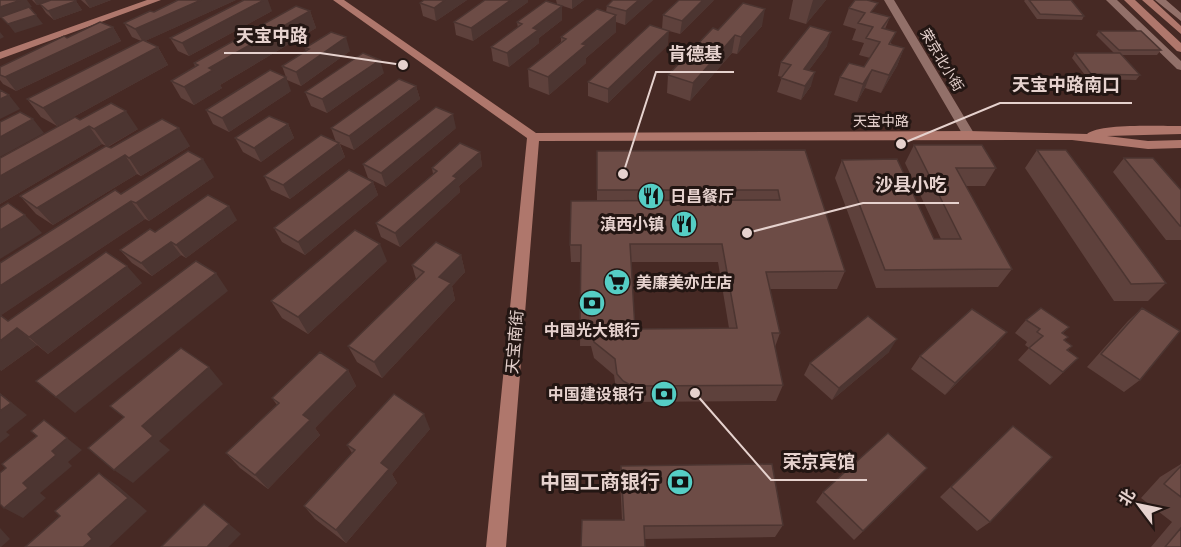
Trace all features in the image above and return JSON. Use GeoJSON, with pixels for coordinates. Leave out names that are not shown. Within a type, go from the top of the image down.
{"type":"FeatureCollection","features":[{"type":"Feature","properties":{"kind":"street"},"geometry":{"type":"LineString","coordinates":[[0,56],[156,0]]}},
{"type":"Feature","properties":{"kind":"street"},"geometry":{"type":"LineString","coordinates":[[338,0],[533,137]]}},
{"type":"Feature","properties":{"kind":"street","name":"荣京北小街"},"geometry":{"type":"LineString","coordinates":[[889,0],[969,135]]}},
{"type":"Feature","properties":{"kind":"street"},"geometry":{"type":"LineString","coordinates":[[1112,0],[1181,67]]}},
{"type":"Feature","properties":{"kind":"street"},"geometry":{"type":"LineString","coordinates":[[1129,0],[1181,49]]}},
{"type":"Feature","properties":{"kind":"street"},"geometry":{"type":"LineString","coordinates":[[1147,0],[1181,31]]}},
{"type":"Feature","properties":{"kind":"street"},"geometry":{"type":"LineString","coordinates":[[1160,0],[1181,18]]}},
{"type":"Feature","properties":{"kind":"street","name":"天宝中路"},"geometry":{"type":"LineString","coordinates":[[533,137],[1072,136],[1129,130],[1181,130]]}},
{"type":"Feature","properties":{"kind":"street","name":"天宝中路"},"geometry":{"type":"LineString","coordinates":[[1072,136],[1122,143],[1181,144]]}},
{"type":"Feature","properties":{"kind":"street","name":"天宝南街"},"geometry":{"type":"LineString","coordinates":[[496,547],[533,137]]}},
{"type":"Feature","properties":{"kind":"building"},"geometry":{"type":"Polygon","coordinates":[[[0,0],[21,0],[0,7],[0,0]]]}},
{"type":"Feature","properties":{"kind":"building"},"geometry":{"type":"Polygon","coordinates":[[[51,0],[76,1],[48,11],[40,4],[51,0]]]}},
{"type":"Feature","properties":{"kind":"building"},"geometry":{"type":"Polygon","coordinates":[[[178,0],[201,0],[135,29],[124,23],[150,11],[154,12],[178,0]]]}},
{"type":"Feature","properties":{"kind":"building"},"geometry":{"type":"Polygon","coordinates":[[[244,0],[264,0],[182,43],[170,38],[244,0]]]}},
{"type":"Feature","properties":{"kind":"building"},"geometry":{"type":"Polygon","coordinates":[[[424,0],[445,0],[434,8],[420,3],[424,0]]]}},
{"type":"Feature","properties":{"kind":"building"},"geometry":{"type":"Polygon","coordinates":[[[485,0],[511,0],[471,28],[454,22],[485,0]]]}},
{"type":"Feature","properties":{"kind":"building"},"geometry":{"type":"Polygon","coordinates":[[[613,0],[639,0],[626,11],[607,6],[613,0]]]}},
{"type":"Feature","properties":{"kind":"building"},"geometry":{"type":"Polygon","coordinates":[[[679,0],[703,0],[682,21],[663,15],[679,0]]]}},
{"type":"Feature","properties":{"kind":"building"},"geometry":{"type":"Polygon","coordinates":[[[855,0],[878,3],[871,12],[890,17],[882,28],[896,32],[889,44],[904,48],[889,75],[872,70],[863,84],[840,77],[849,63],[864,67],[880,42],[866,38],[873,27],[858,23],[865,13],[849,8],[855,0]]]}},
{"type":"Feature","properties":{"kind":"building"},"geometry":{"type":"Polygon","coordinates":[[[1029,0],[1071,0],[1084,16],[1040,14],[1029,0]]]}},
{"type":"Feature","properties":{"kind":"building"},"geometry":{"type":"Polygon","coordinates":[[[546,1],[562,6],[533,28],[538,30],[507,53],[491,47],[522,24],[517,22],[546,1]]]}},
{"type":"Feature","properties":{"kind":"building"},"geometry":{"type":"Polygon","coordinates":[[[743,3],[765,9],[741,37],[735,35],[693,83],[668,75],[713,28],[718,30],[743,3]]]}},
{"type":"Feature","properties":{"kind":"building"},"geometry":{"type":"Polygon","coordinates":[[[296,6],[310,11],[209,68],[213,70],[184,87],[171,81],[198,65],[194,63],[296,6]]]}},
{"type":"Feature","properties":{"kind":"building"},"geometry":{"type":"Polygon","coordinates":[[[29,7],[36,15],[8,24],[1,17],[29,7]]]}},
{"type":"Feature","properties":{"kind":"building"},"geometry":{"type":"Polygon","coordinates":[[[597,9],[616,15],[582,44],[586,45],[548,77],[528,69],[566,39],[561,37],[597,9]]]}},
{"type":"Feature","properties":{"kind":"building"},"geometry":{"type":"Polygon","coordinates":[[[100,22],[113,27],[5,77],[0,75],[0,67],[64,36],[67,38],[100,22]]]}},
{"type":"Feature","properties":{"kind":"building"},"geometry":{"type":"Polygon","coordinates":[[[650,25],[669,31],[608,89],[588,82],[650,25]]]}},
{"type":"Feature","properties":{"kind":"building"},"geometry":{"type":"Polygon","coordinates":[[[810,26],[831,32],[804,69],[815,72],[805,86],[781,78],[791,65],[781,62],[810,26]]]}},
{"type":"Feature","properties":{"kind":"building"},"geometry":{"type":"Polygon","coordinates":[[[1099,31],[1141,31],[1161,50],[1119,50],[1099,31]]]}},
{"type":"Feature","properties":{"kind":"building"},"geometry":{"type":"Polygon","coordinates":[[[331,32],[346,37],[296,72],[282,66],[309,49],[305,48],[331,32]]]}},
{"type":"Feature","properties":{"kind":"building"},"geometry":{"type":"Polygon","coordinates":[[[143,40],[158,47],[43,108],[27,99],[143,40]]]}},
{"type":"Feature","properties":{"kind":"building"},"geometry":{"type":"Polygon","coordinates":[[[363,53],[380,60],[322,99],[305,92],[363,53]]]}},
{"type":"Feature","properties":{"kind":"building"},"geometry":{"type":"Polygon","coordinates":[[[1075,53],[1120,53],[1140,75],[1091,74],[1075,53]]]}},
{"type":"Feature","properties":{"kind":"building"},"geometry":{"type":"Polygon","coordinates":[[[270,70],[286,77],[222,118],[206,110],[270,70]]]}},
{"type":"Feature","properties":{"kind":"building"},"geometry":{"type":"Polygon","coordinates":[[[399,79],[416,86],[349,136],[331,128],[399,79]]]}},
{"type":"Feature","properties":{"kind":"building"},"geometry":{"type":"Polygon","coordinates":[[[0,90],[9,95],[0,99],[0,90]]]}},
{"type":"Feature","properties":{"kind":"building"},"geometry":{"type":"Polygon","coordinates":[[[111,103],[126,111],[94,129],[89,126],[0,176],[0,158],[75,117],[80,120],[111,103]]]}},
{"type":"Feature","properties":{"kind":"building"},"geometry":{"type":"Polygon","coordinates":[[[436,107],[453,114],[381,173],[363,164],[436,107]]]}},
{"type":"Feature","properties":{"kind":"building"},"geometry":{"type":"Polygon","coordinates":[[[20,112],[33,119],[0,137],[0,122],[20,112]]]}},
{"type":"Feature","properties":{"kind":"building"},"geometry":{"type":"Polygon","coordinates":[[[269,116],[288,124],[254,148],[235,138],[269,116]]]}},
{"type":"Feature","properties":{"kind":"building"},"geometry":{"type":"Polygon","coordinates":[[[162,119],[179,128],[129,158],[125,155],[37,208],[20,196],[106,146],[111,148],[162,119]]]}},
{"type":"Feature","properties":{"kind":"building"},"geometry":{"type":"Polygon","coordinates":[[[321,135],[339,143],[283,185],[264,176],[321,135]]]}},
{"type":"Feature","properties":{"kind":"building"},"geometry":{"type":"Polygon","coordinates":[[[460,143],[480,152],[453,176],[457,178],[395,233],[376,223],[437,171],[432,168],[460,143]]]}},
{"type":"Feature","properties":{"kind":"building"},"geometry":{"type":"Polygon","coordinates":[[[914,145],[982,145],[996,168],[956,168],[1012,269],[885,270],[842,160],[897,159],[934,239],[961,239],[914,145]]]}},
{"type":"Feature","properties":{"kind":"building"},"geometry":{"type":"Polygon","coordinates":[[[805,150],[845,271],[766,272],[780,333],[772,333],[783,385],[632,386],[617,374],[615,359],[594,342],[591,329],[580,329],[581,245],[570,245],[571,201],[780,200],[778,190],[597,190],[597,151],[805,150]],[[630,244],[635,329],[737,328],[722,244],[630,244]]]}},
{"type":"Feature","properties":{"kind":"building"},"geometry":{"type":"Polygon","coordinates":[[[1037,150],[1066,150],[1166,283],[1131,284],[1037,150]]]}},
{"type":"Feature","properties":{"kind":"building"},"geometry":{"type":"Polygon","coordinates":[[[188,151],[203,159],[136,203],[131,201],[0,286],[0,263],[115,190],[121,194],[188,151]]]}},
{"type":"Feature","properties":{"kind":"building"},"geometry":{"type":"Polygon","coordinates":[[[1124,158],[1153,158],[1181,190],[1181,226],[1180,226],[1124,158]]]}},
{"type":"Feature","properties":{"kind":"building"},"geometry":{"type":"Polygon","coordinates":[[[349,170],[373,182],[298,242],[274,228],[349,170]]]}},
{"type":"Feature","properties":{"kind":"building"},"geometry":{"type":"Polygon","coordinates":[[[208,195],[229,206],[176,245],[171,242],[141,263],[120,250],[150,229],[155,232],[208,195]]]}},
{"type":"Feature","properties":{"kind":"building"},"geometry":{"type":"Polygon","coordinates":[[[8,203],[25,215],[0,230],[0,208],[8,203]]]}},
{"type":"Feature","properties":{"kind":"building"},"geometry":{"type":"Polygon","coordinates":[[[355,230],[380,244],[298,317],[271,301],[355,230]]]}},
{"type":"Feature","properties":{"kind":"building"},"geometry":{"type":"Polygon","coordinates":[[[436,242],[461,255],[439,277],[451,283],[374,362],[348,346],[424,272],[412,265],[436,242]]]}},
{"type":"Feature","properties":{"kind":"building"},"geometry":{"type":"Polygon","coordinates":[[[106,252],[127,266],[29,337],[17,328],[0,341],[0,315],[8,321],[106,252]]]}},
{"type":"Feature","properties":{"kind":"building"},"geometry":{"type":"Polygon","coordinates":[[[196,261],[216,273],[56,397],[36,381],[196,261]]]}},
{"type":"Feature","properties":{"kind":"building"},"geometry":{"type":"Polygon","coordinates":[[[1041,308],[1069,327],[1062,333],[1068,337],[1064,340],[1072,346],[1067,350],[1078,358],[1063,372],[1029,348],[1043,336],[1037,332],[1040,329],[1026,320],[1041,308]]]}},
{"type":"Feature","properties":{"kind":"building"},"geometry":{"type":"Polygon","coordinates":[[[1142,308],[1180,331],[1140,380],[1101,354],[1142,308]]]}},
{"type":"Feature","properties":{"kind":"building"},"geometry":{"type":"Polygon","coordinates":[[[972,309],[1007,332],[955,383],[920,356],[972,309]]]}},
{"type":"Feature","properties":{"kind":"building"},"geometry":{"type":"Polygon","coordinates":[[[868,316],[897,339],[839,388],[810,363],[868,316]]]}},
{"type":"Feature","properties":{"kind":"building"},"geometry":{"type":"Polygon","coordinates":[[[181,348],[209,367],[142,426],[153,436],[114,470],[88,448],[124,417],[110,406],[181,348]]]}},
{"type":"Feature","properties":{"kind":"building"},"geometry":{"type":"Polygon","coordinates":[[[320,352],[348,370],[303,415],[310,420],[255,475],[226,453],[279,403],[272,398],[320,352]]]}},
{"type":"Feature","properties":{"kind":"building"},"geometry":{"type":"Polygon","coordinates":[[[0,394],[11,403],[0,411],[0,394]]]}},
{"type":"Feature","properties":{"kind":"building"},"geometry":{"type":"Polygon","coordinates":[[[394,394],[424,414],[381,463],[389,469],[336,530],[304,506],[355,450],[347,445],[394,394]]]}},
{"type":"Feature","properties":{"kind":"building"},"geometry":{"type":"Polygon","coordinates":[[[44,420],[67,438],[52,451],[56,455],[23,483],[28,488],[4,508],[0,504],[0,473],[6,468],[2,464],[37,436],[31,431],[44,420]]]}},
{"type":"Feature","properties":{"kind":"building"},"geometry":{"type":"Polygon","coordinates":[[[1013,426],[1052,457],[990,522],[951,487],[1013,426]]]}},
{"type":"Feature","properties":{"kind":"building"},"geometry":{"type":"Polygon","coordinates":[[[888,433],[927,468],[863,531],[823,492],[888,433]]]}},
{"type":"Feature","properties":{"kind":"building"},"geometry":{"type":"Polygon","coordinates":[[[772,464],[783,525],[644,526],[645,547],[581,547],[582,520],[624,520],[621,466],[772,464]]]}},
{"type":"Feature","properties":{"kind":"building"},"geometry":{"type":"Polygon","coordinates":[[[1181,466],[1181,497],[1164,484],[1181,466]]]}},
{"type":"Feature","properties":{"kind":"building"},"geometry":{"type":"Polygon","coordinates":[[[99,473],[128,498],[88,534],[92,539],[83,547],[25,547],[60,516],[55,511],[99,473]]]}},
{"type":"Feature","properties":{"kind":"building"},"geometry":{"type":"Polygon","coordinates":[[[204,504],[229,524],[207,547],[161,547],[204,504]]]}},
{"type":"Feature","properties":{"kind":"building"},"geometry":{"type":"Polygon","coordinates":[[[1181,528],[1181,547],[1165,547],[1181,528]]]}},
{"type":"Feature","properties":{"kind":"place","name":"天宝中路"},"geometry":{"type":"Point","coordinates":[403,65]}},
{"type":"Feature","properties":{"kind":"place","name":"天宝中路南口"},"geometry":{"type":"Point","coordinates":[901,144]}},
{"type":"Feature","properties":{"kind":"place","name":"肯德基"},"geometry":{"type":"Point","coordinates":[623,174]}},
{"type":"Feature","properties":{"kind":"place","name":"日昌餐厅"},"geometry":{"type":"Point","coordinates":[651,196]}},
{"type":"Feature","properties":{"kind":"place","name":"滇西小镇"},"geometry":{"type":"Point","coordinates":[684,224]}},
{"type":"Feature","properties":{"kind":"place","name":"沙县小吃"},"geometry":{"type":"Point","coordinates":[747,233]}},
{"type":"Feature","properties":{"kind":"place","name":"美廉美亦庄店"},"geometry":{"type":"Point","coordinates":[617,282]}},
{"type":"Feature","properties":{"kind":"place","name":"中国光大银行"},"geometry":{"type":"Point","coordinates":[592,303]}},
{"type":"Feature","properties":{"kind":"place","name":"荣京宾馆"},"geometry":{"type":"Point","coordinates":[695,393]}},
{"type":"Feature","properties":{"kind":"place","name":"中国建设银行"},"geometry":{"type":"Point","coordinates":[664,394]}},
{"type":"Feature","properties":{"kind":"place","name":"中国工商银行"},"geometry":{"type":"Point","coordinates":[680,482]}}]}
